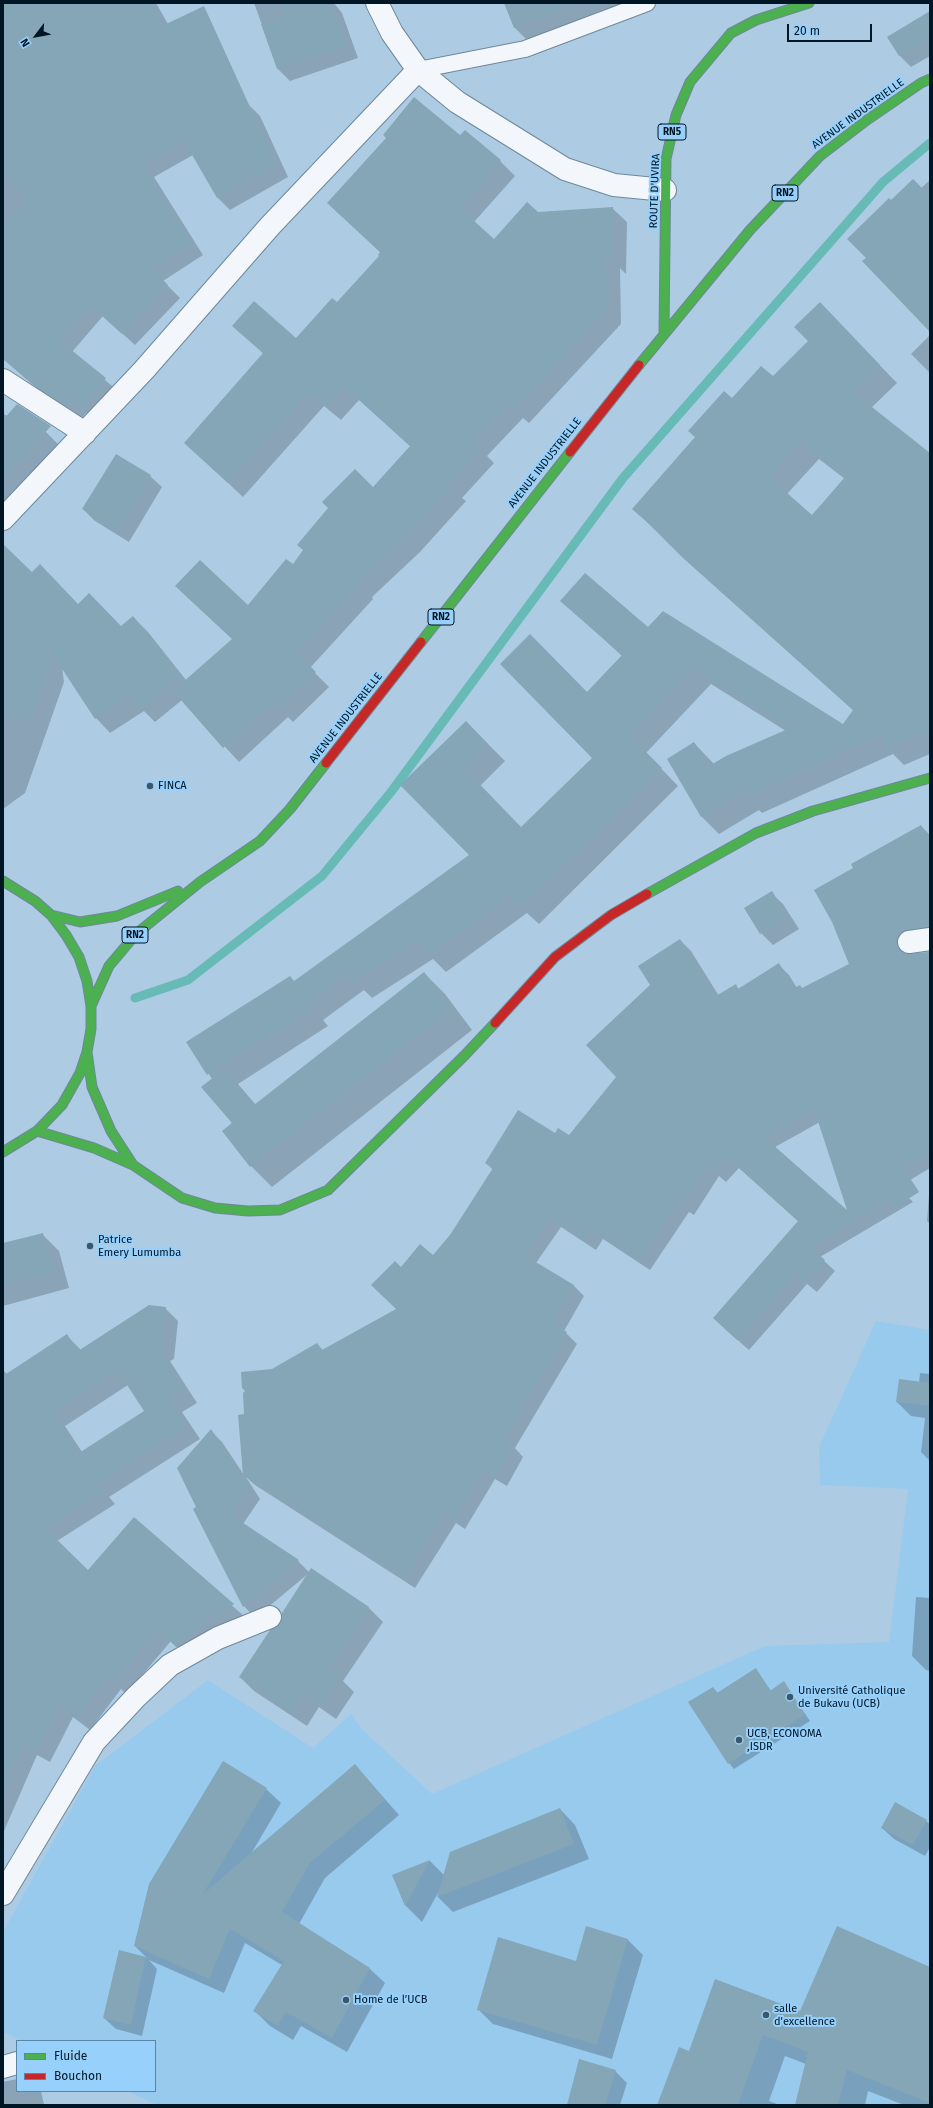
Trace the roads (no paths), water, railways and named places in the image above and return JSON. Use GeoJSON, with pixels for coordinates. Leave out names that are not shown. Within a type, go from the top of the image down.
{"type":"FeatureCollection","features":[{"type":"Feature","properties":{"kind":"main road","name":"ROUTE D'UVIRA"},"geometry":{"type":"LineString","coordinates":[[664,332],[666,159],[676,115],[690,82],[710,56],[731,33],[749,23],[809,3]]}},
{"type":"Feature","properties":{"kind":"main road","name":"AVENUE INDUSTRIELLE"},"geometry":{"type":"LineString","coordinates":[[91,1006],[109,966],[136,934],[200,882],[260,841],[290,809],[664,332],[750,230],[820,156],[879,112],[921,83],[930,80]]}},
{"type":"Feature","properties":{"kind":"main road"},"geometry":{"type":"LineString","coordinates":[[37,1131],[94,1148],[133,1165],[182,1198],[215,1208],[248,1211],[280,1210],[328,1190],[465,1055],[555,957],[611,915],[756,833],[813,811],[930,778]]}},
{"type":"Feature","properties":{"kind":"main road"},"geometry":{"type":"LineString","coordinates":[[3,881],[35,901],[51,915],[66,935],[78,957],[87,981],[91,1006],[91,1029],[87,1052],[80,1073],[62,1105],[37,1131],[4,1152]]}},
{"type":"Feature","properties":{"kind":"main road","name":"AVENUE INDUSTRIELLE"},"geometry":{"type":"LineString","coordinates":[[51,915],[80,922],[117,916],[200,882]]}},
{"type":"Feature","properties":{"kind":"main road"},"geometry":{"type":"LineString","coordinates":[[87,1052],[92,1087],[111,1131],[133,1165]]}},
{"type":"Feature","properties":{"kind":"street"},"geometry":{"type":"LineString","coordinates":[[377,3],[392,34],[418,70],[457,102],[566,169],[614,185],[665,190]]}},
{"type":"Feature","properties":{"kind":"street"},"geometry":{"type":"LineString","coordinates":[[3,519],[150,364],[270,226],[418,70]]}},
{"type":"Feature","properties":{"kind":"street"},"geometry":{"type":"LineString","coordinates":[[3,380],[85,433]]}},
{"type":"Feature","properties":{"kind":"street"},"geometry":{"type":"LineString","coordinates":[[909,942],[930,939]]}},
{"type":"Feature","properties":{"kind":"street"},"geometry":{"type":"LineString","coordinates":[[3,1894],[94,1742],[136,1697],[170,1665],[218,1638],[270,1617]]}},
{"type":"Feature","properties":{"kind":"street"},"geometry":{"type":"LineString","coordinates":[[3,2067],[16,2063]]}},
{"type":"Feature","properties":{"kind":"lane"},"geometry":{"type":"LineString","coordinates":[[418,70],[525,49],[647,3]]}},
{"type":"Feature","properties":{"kind":"waterway"},"geometry":{"type":"LineString","coordinates":[[135,998],[188,980],[322,876],[391,792],[623,478],[883,182],[930,143]]}},
{"type":"Feature","properties":{"kind":"place","name":"FINCA"},"geometry":{"type":"Point","coordinates":[150,786]}},
{"type":"Feature","properties":{"kind":"place","name":"Patrice Emery Lumumba"},"geometry":{"type":"Point","coordinates":[90,1246]}},
{"type":"Feature","properties":{"kind":"place","name":"Université Catholique de Bukavu (UCB)"},"geometry":{"type":"Point","coordinates":[790,1697]}},
{"type":"Feature","properties":{"kind":"place","name":"UCB, ECONOMA ,ISDR"},"geometry":{"type":"Point","coordinates":[739,1740]}},
{"type":"Feature","properties":{"kind":"place","name":"Home de l’UCB"},"geometry":{"type":"Point","coordinates":[346,2000]}},
{"type":"Feature","properties":{"kind":"place","name":"salle d'excellence"},"geometry":{"type":"Point","coordinates":[766,2015]}}]}
